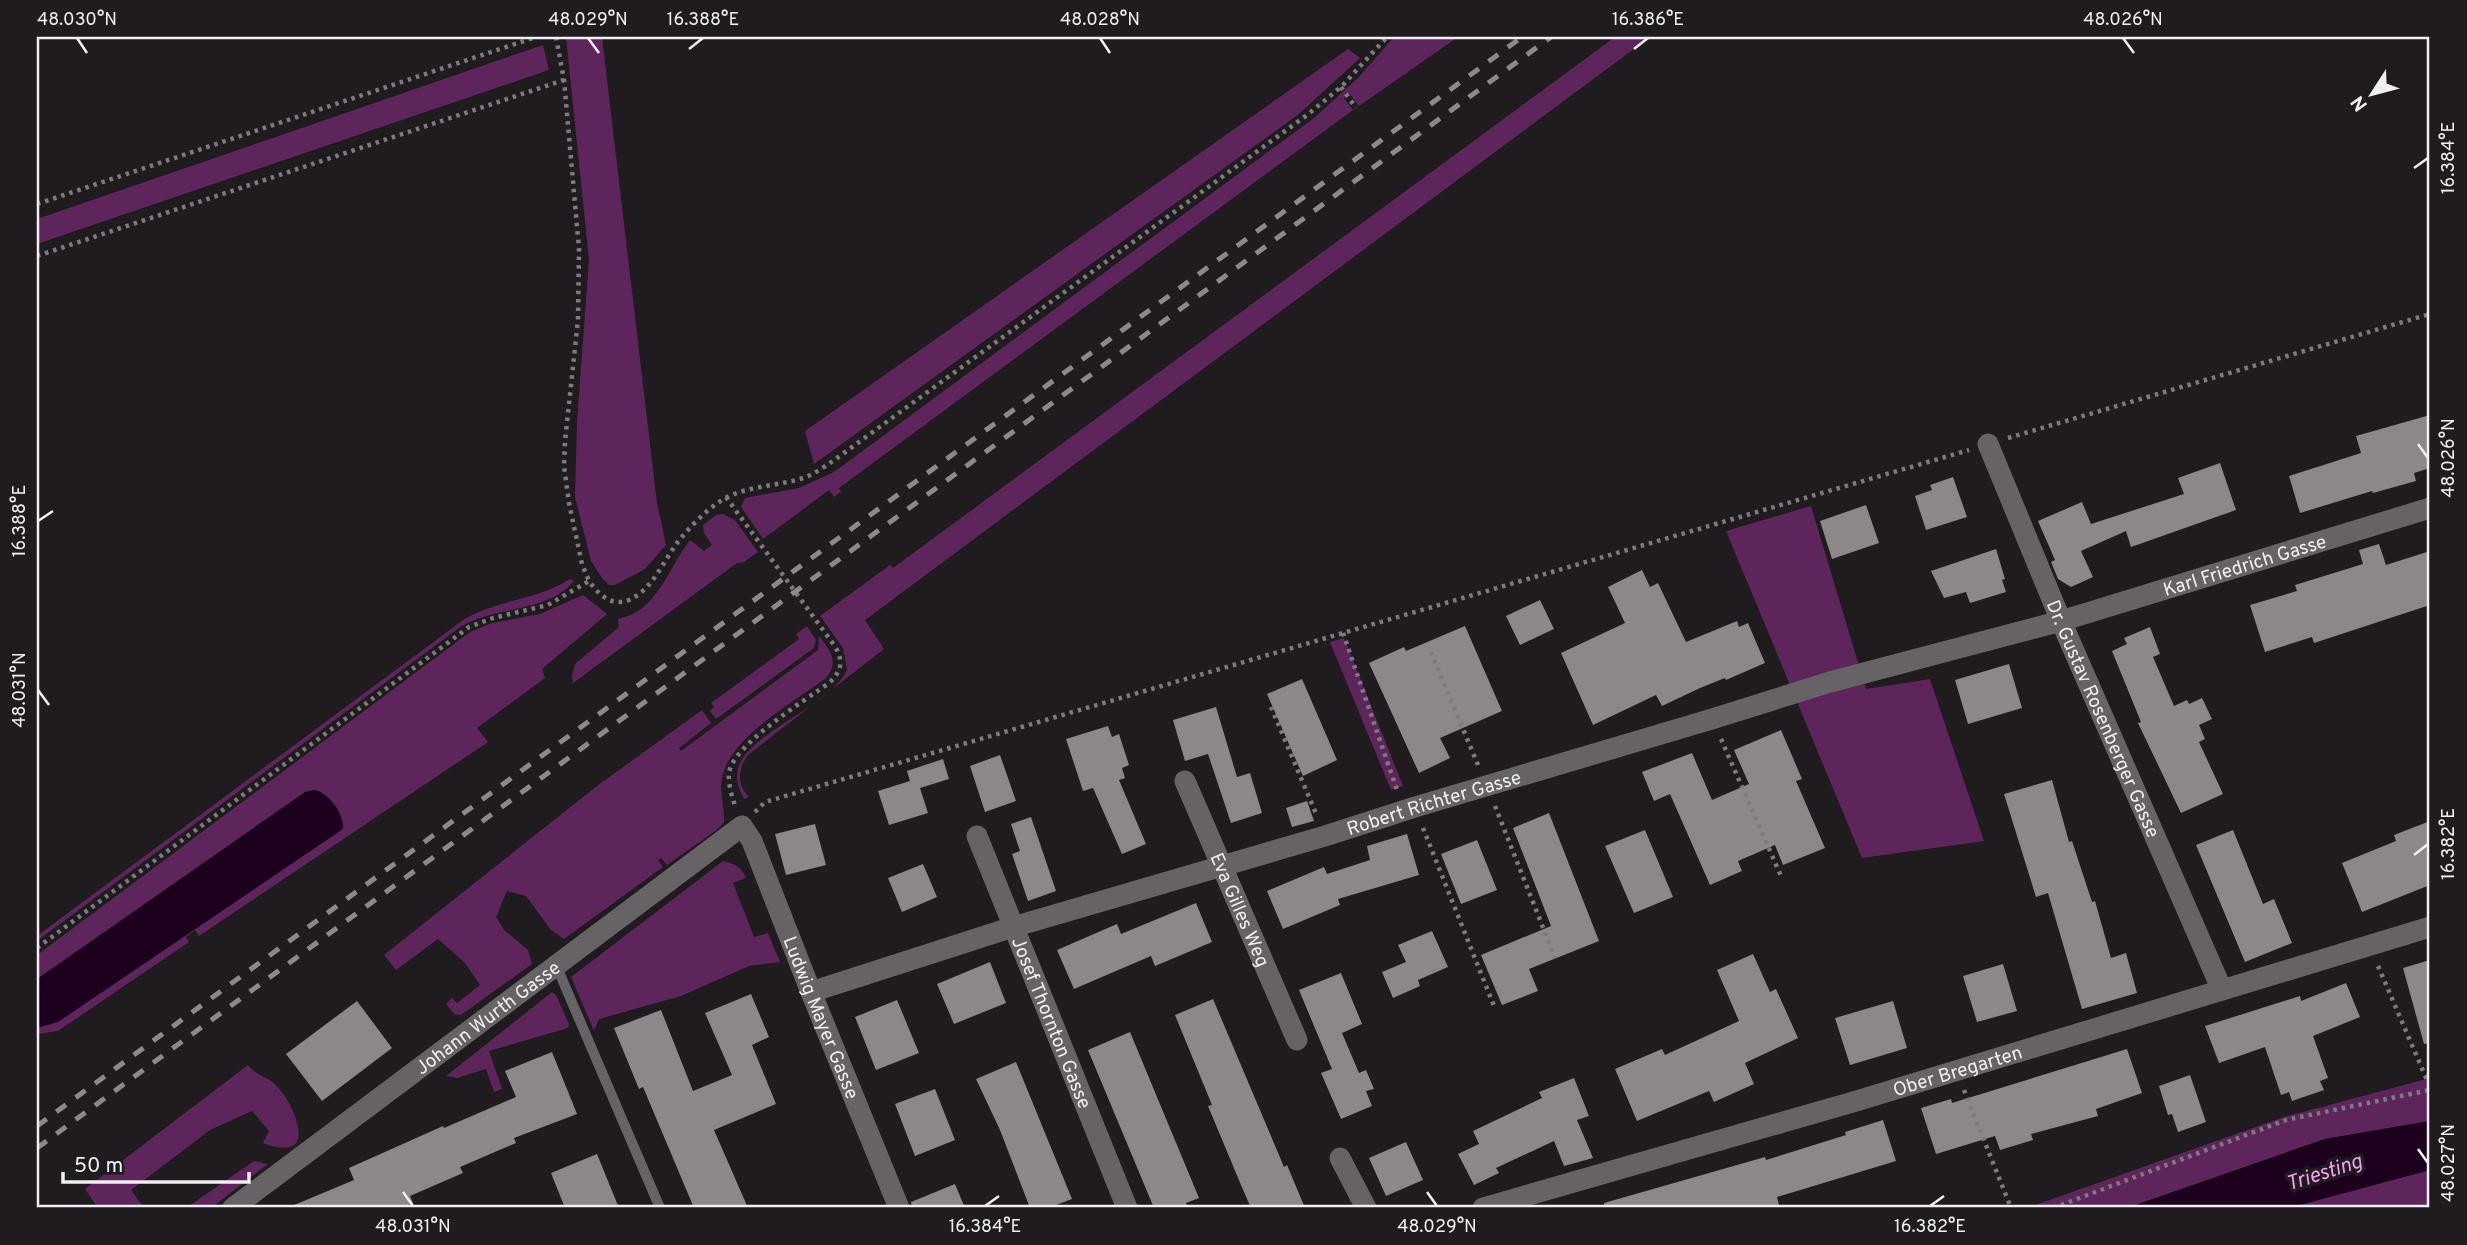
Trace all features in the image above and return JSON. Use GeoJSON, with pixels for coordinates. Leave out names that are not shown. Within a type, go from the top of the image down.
{"type":"FeatureCollection","features":[{"type":"Feature","properties":{"kind":"street","name":"Dr. Gustav Rosenberger Gasse"},"geometry":{"type":"LineString","coordinates":[[1988,444],[2060,621],[2222,990]]}},
{"type":"Feature","properties":{"kind":"street","name":"Karl Friedrich Gasse"},"geometry":{"type":"LineString","coordinates":[[2060,621],[2430,508]]}},
{"type":"Feature","properties":{"kind":"street","name":"Robert Richter Gasse"},"geometry":{"type":"LineString","coordinates":[[811,992],[1013,927],[1325,836],[1830,682],[2060,621]]}},
{"type":"Feature","properties":{"kind":"street","name":"Eva Gilles Weg"},"geometry":{"type":"LineString","coordinates":[[1185,781],[1297,1040]]}},
{"type":"Feature","properties":{"kind":"street","name":"Johann Wurth Gasse"},"geometry":{"type":"LineString","coordinates":[[233,1208],[742,826]]}},
{"type":"Feature","properties":{"kind":"street","name":"Ludwig Mayer Gasse"},"geometry":{"type":"LineString","coordinates":[[742,826],[752,841],[899,1208]]}},
{"type":"Feature","properties":{"kind":"street","name":"Josef Thornton Gasse"},"geometry":{"type":"LineString","coordinates":[[977,836],[1127,1208]]}},
{"type":"Feature","properties":{"kind":"street","name":"Ober Bregarten"},"geometry":{"type":"LineString","coordinates":[[1483,1208],[1619,1170],[2430,927]]}},
{"type":"Feature","properties":{"kind":"street"},"geometry":{"type":"LineString","coordinates":[[1340,1158],[1366,1208]]}},
{"type":"Feature","properties":{"kind":"lane"},"geometry":{"type":"LineString","coordinates":[[556,965],[660,1208]]}},
{"type":"Feature","properties":{"kind":"path"},"geometry":{"type":"LineString","coordinates":[[37,204],[537,37]]}},
{"type":"Feature","properties":{"kind":"path"},"geometry":{"type":"LineString","coordinates":[[556,37],[564,80],[578,225],[579,267],[578,320],[564,466],[582,564],[589,581],[604,597],[613,601],[628,600],[636,595],[656,574],[686,532],[708,510],[726,497],[806,477],[834,461],[1284,132],[1341,87],[1387,37]]}},
{"type":"Feature","properties":{"kind":"path"},"geometry":{"type":"LineString","coordinates":[[37,256],[564,80]]}},
{"type":"Feature","properties":{"kind":"path"},"geometry":{"type":"LineString","coordinates":[[1341,87],[1356,108]]}},
{"type":"Feature","properties":{"kind":"path"},"geometry":{"type":"LineString","coordinates":[[726,497],[834,645],[841,661],[841,667],[834,678],[754,738],[735,757],[729,774],[729,784],[742,826],[765,802],[2430,314]]}},
{"type":"Feature","properties":{"kind":"path"},"geometry":{"type":"LineString","coordinates":[[37,948],[469,627],[493,618],[548,605],[589,581]]}},
{"type":"Feature","properties":{"kind":"path"},"geometry":{"type":"LineString","coordinates":[[1343,633],[1409,809],[1494,1006]]}},
{"type":"Feature","properties":{"kind":"path"},"geometry":{"type":"LineString","coordinates":[[1431,652],[1555,958]]}},
{"type":"Feature","properties":{"kind":"path"},"geometry":{"type":"LineString","coordinates":[[1271,706],[1325,836]]}},
{"type":"Feature","properties":{"kind":"path"},"geometry":{"type":"LineString","coordinates":[[1712,719],[1781,876]]}},
{"type":"Feature","properties":{"kind":"path"},"geometry":{"type":"LineString","coordinates":[[2053,1208],[2286,1120],[2430,1089],[2370,947]]}},
{"type":"Feature","properties":{"kind":"path"},"geometry":{"type":"LineString","coordinates":[[1956,1070],[2011,1208]]}},
{"type":"Feature","properties":{"kind":"shaded area"},"geometry":{"type":"Polygon","coordinates":[[[566,37],[602,37],[657,503],[666,545],[645,569],[615,585],[609,585],[602,578],[591,561],[575,497],[577,422],[589,260],[566,37]]]}},
{"type":"Feature","properties":{"kind":"shaded area"},"geometry":{"type":"Polygon","coordinates":[[[1394,37],[1458,37],[1359,106],[1349,93],[1344,98],[1353,110],[839,488],[841,492],[834,497],[829,490],[763,539],[741,507],[745,498],[799,488],[834,472],[1314,118],[1358,78],[1394,37]]]}},
{"type":"Feature","properties":{"kind":"shaded area"},"geometry":{"type":"Polygon","coordinates":[[[1615,37],[1650,37],[865,620],[884,649],[827,694],[847,670],[843,648],[820,616],[890,565],[893,568],[1615,37]]]}},
{"type":"Feature","properties":{"kind":"shaded area"},"geometry":{"type":"Polygon","coordinates":[[[543,45],[549,70],[37,244],[37,219],[543,45]]]}},
{"type":"Feature","properties":{"kind":"shaded area"},"geometry":{"type":"Polygon","coordinates":[[[1348,49],[1360,58],[1299,114],[814,464],[805,431],[1348,49]]]}},
{"type":"Feature","properties":{"kind":"shaded area"},"geometry":{"type":"Polygon","coordinates":[[[1811,506],[1866,689],[1930,679],[1984,841],[1862,858],[1726,531],[1811,506]]]}},
{"type":"Feature","properties":{"kind":"shaded area"},"geometry":{"type":"Polygon","coordinates":[[[723,514],[735,520],[758,552],[744,562],[737,563],[573,683],[575,664],[619,627],[618,619],[632,614],[653,598],[690,540],[704,551],[712,545],[704,533],[703,525],[716,515],[723,514]]]}},
{"type":"Feature","properties":{"kind":"shaded area"},"geometry":{"type":"Polygon","coordinates":[[[570,579],[574,581],[563,592],[549,599],[488,616],[459,628],[37,941],[37,936],[463,620],[570,579]]]}},
{"type":"Feature","properties":{"kind":"shaded area"},"geometry":{"type":"Polygon","coordinates":[[[583,595],[607,614],[542,669],[545,678],[477,728],[488,742],[199,936],[195,930],[186,937],[189,942],[58,1031],[37,1034],[37,955],[470,632],[492,623],[540,614],[583,595]]]}},
{"type":"Feature","properties":{"kind":"shaded area"},"geometry":{"type":"Polygon","coordinates":[[[807,626],[816,640],[814,648],[716,719],[710,711],[714,707],[711,703],[799,639],[796,634],[807,626]]]}},
{"type":"Feature","properties":{"kind":"shaded area"},"geometry":{"type":"Polygon","coordinates":[[[819,636],[832,657],[830,673],[764,723],[736,750],[722,779],[724,822],[718,829],[667,865],[661,858],[658,860],[663,867],[564,939],[551,930],[526,896],[507,891],[496,917],[504,930],[528,950],[532,964],[461,1015],[454,1014],[446,1004],[452,998],[457,1003],[480,985],[465,963],[438,939],[396,970],[384,955],[597,786],[702,710],[711,723],[679,748],[681,751],[818,650],[819,636]]]}},
{"type":"Feature","properties":{"kind":"shaded area"},"geometry":{"type":"Polygon","coordinates":[[[1344,638],[1403,786],[1391,790],[1330,642],[1344,638]]]}},
{"type":"Feature","properties":{"kind":"shaded area"},"geometry":{"type":"Polygon","coordinates":[[[817,701],[748,755],[740,776],[742,787],[749,797],[744,799],[737,776],[745,755],[773,731],[817,701]]]}},
{"type":"Feature","properties":{"kind":"shaded area"},"geometry":{"type":"Polygon","coordinates":[[[723,861],[737,866],[744,874],[746,878],[733,883],[754,937],[768,933],[780,962],[749,966],[681,996],[599,1019],[594,1031],[571,977],[723,861]]]}},
{"type":"Feature","properties":{"kind":"shaded area"},"geometry":{"type":"Polygon","coordinates":[[[552,992],[556,995],[569,1024],[568,1028],[489,1051],[502,1089],[494,1092],[486,1069],[457,1078],[446,1076],[552,992]]]}},
{"type":"Feature","properties":{"kind":"shaded area"},"geometry":{"type":"Polygon","coordinates":[[[248,1065],[280,1089],[287,1100],[296,1118],[299,1133],[295,1144],[285,1148],[263,1143],[269,1131],[252,1111],[210,1130],[131,1190],[144,1208],[98,1208],[85,1189],[248,1065]]]}},
{"type":"Feature","properties":{"kind":"shaded area"},"geometry":{"type":"Polygon","coordinates":[[[2430,1078],[2430,1121],[2325,1139],[2127,1208],[2027,1208],[2284,1117],[2430,1078]]]}},
{"type":"Feature","properties":{"kind":"shaded area"},"geometry":{"type":"Polygon","coordinates":[[[254,1161],[268,1164],[211,1208],[186,1208],[254,1161]]]}},
{"type":"Feature","properties":{"kind":"shaded area"},"geometry":{"type":"Polygon","coordinates":[[[2430,1170],[2430,1207],[2289,1208],[2308,1201],[2430,1170]]]}},
{"type":"Feature","properties":{"kind":"water"},"geometry":{"type":"Polygon","coordinates":[[[314,790],[330,799],[338,810],[343,822],[340,831],[58,1022],[37,1028],[37,979],[305,792],[314,790]]]}},
{"type":"Feature","properties":{"kind":"water","name":"Triesting"},"geometry":{"type":"Polygon","coordinates":[[[2430,1121],[2430,1170],[2289,1208],[2127,1208],[2325,1139],[2430,1121]]]}},
{"type":"Feature","properties":{"kind":"building"},"geometry":{"type":"Polygon","coordinates":[[[2430,415],[2430,468],[2414,473],[2416,481],[2300,513],[2289,476],[2361,453],[2356,436],[2430,415]]]}},
{"type":"Feature","properties":{"kind":"building"},"geometry":{"type":"Polygon","coordinates":[[[2220,463],[2236,510],[2131,547],[2126,531],[2081,551],[2093,577],[2071,587],[2058,579],[2051,562],[2055,560],[2038,521],[2082,502],[2091,524],[2184,494],[2178,478],[2220,463]]]}},
{"type":"Feature","properties":{"kind":"building"},"geometry":{"type":"Polygon","coordinates":[[[1953,477],[1967,517],[1926,530],[1915,496],[1932,490],[1930,485],[1953,477]]]}},
{"type":"Feature","properties":{"kind":"building"},"geometry":{"type":"Polygon","coordinates":[[[1866,505],[1879,543],[1832,559],[1820,521],[1866,505]]]}},
{"type":"Feature","properties":{"kind":"building"},"geometry":{"type":"Polygon","coordinates":[[[2379,544],[2386,565],[2430,551],[2430,605],[2314,643],[2312,637],[2265,652],[2250,605],[2297,591],[2295,585],[2363,564],[2359,550],[2379,544]]]}},
{"type":"Feature","properties":{"kind":"building"},"geometry":{"type":"Polygon","coordinates":[[[1996,549],[2006,592],[1970,603],[1966,592],[1944,598],[1931,571],[1996,549]]]}},
{"type":"Feature","properties":{"kind":"building"},"geometry":{"type":"Polygon","coordinates":[[[1642,570],[1650,587],[1658,583],[1686,642],[1737,621],[1739,627],[1748,623],[1765,663],[1662,706],[1656,695],[1593,725],[1561,653],[1625,623],[1608,587],[1642,570]]]}},
{"type":"Feature","properties":{"kind":"building"},"geometry":{"type":"Polygon","coordinates":[[[1540,600],[1554,629],[1520,645],[1506,616],[1540,600]]]}},
{"type":"Feature","properties":{"kind":"building"},"geometry":{"type":"Polygon","coordinates":[[[1465,626],[1502,711],[1440,738],[1450,758],[1419,773],[1369,663],[1404,647],[1406,651],[1465,626]]]}},
{"type":"Feature","properties":{"kind":"building"},"geometry":{"type":"Polygon","coordinates":[[[2150,627],[2160,654],[2153,657],[2174,706],[2187,700],[2189,704],[2202,698],[2212,719],[2199,725],[2205,739],[2199,742],[2223,794],[2181,813],[2138,723],[2141,722],[2112,651],[2127,644],[2124,638],[2150,627]]]}},
{"type":"Feature","properties":{"kind":"building"},"geometry":{"type":"Polygon","coordinates":[[[2009,664],[2022,708],[1968,724],[1955,680],[2009,664]]]}},
{"type":"Feature","properties":{"kind":"building"},"geometry":{"type":"Polygon","coordinates":[[[1302,679],[1337,760],[1303,776],[1267,694],[1302,679]]]}},
{"type":"Feature","properties":{"kind":"building"},"geometry":{"type":"Polygon","coordinates":[[[1216,707],[1237,777],[1250,773],[1262,813],[1231,823],[1208,754],[1185,761],[1173,720],[1216,707]]]}},
{"type":"Feature","properties":{"kind":"building"},"geometry":{"type":"Polygon","coordinates":[[[1108,726],[1112,737],[1119,734],[1129,765],[1122,768],[1125,778],[1119,780],[1146,844],[1122,854],[1093,788],[1083,791],[1066,739],[1108,726]]]}},
{"type":"Feature","properties":{"kind":"building"},"geometry":{"type":"Polygon","coordinates":[[[1781,730],[1802,779],[1796,781],[1825,848],[1783,865],[1775,845],[1738,861],[1742,871],[1710,885],[1670,794],[1654,801],[1642,772],[1692,753],[1712,800],[1749,784],[1734,750],[1781,730]]]}},
{"type":"Feature","properties":{"kind":"building"},"geometry":{"type":"Polygon","coordinates":[[[1000,755],[1016,801],[985,812],[970,766],[1000,755]]]}},
{"type":"Feature","properties":{"kind":"building"},"geometry":{"type":"Polygon","coordinates":[[[943,759],[949,779],[920,788],[928,813],[889,825],[878,791],[910,781],[907,771],[943,759]]]}},
{"type":"Feature","properties":{"kind":"building"},"geometry":{"type":"Polygon","coordinates":[[[2052,780],[2069,842],[2072,841],[2092,902],[2095,901],[2111,958],[2126,953],[2137,993],[2082,1009],[2048,893],[2036,897],[2004,794],[2052,780]]]}},
{"type":"Feature","properties":{"kind":"building"},"geometry":{"type":"Polygon","coordinates":[[[1307,801],[1314,821],[1292,827],[1286,808],[1307,801]]]}},
{"type":"Feature","properties":{"kind":"building"},"geometry":{"type":"Polygon","coordinates":[[[1549,813],[1599,941],[1529,969],[1538,991],[1502,1005],[1481,955],[1551,926],[1513,828],[1549,813]]]}},
{"type":"Feature","properties":{"kind":"building"},"geometry":{"type":"Polygon","coordinates":[[[1031,817],[1056,891],[1028,901],[1012,854],[1020,851],[1011,824],[1031,817]]]}},
{"type":"Feature","properties":{"kind":"building"},"geometry":{"type":"Polygon","coordinates":[[[2430,821],[2430,885],[2362,912],[2342,863],[2396,841],[2394,835],[2430,821]]]}},
{"type":"Feature","properties":{"kind":"building"},"geometry":{"type":"Polygon","coordinates":[[[815,824],[826,865],[786,875],[775,834],[815,824]]]}},
{"type":"Feature","properties":{"kind":"building"},"geometry":{"type":"Polygon","coordinates":[[[1645,830],[1673,897],[1634,913],[1605,846],[1645,830]]]}},
{"type":"Feature","properties":{"kind":"building"},"geometry":{"type":"Polygon","coordinates":[[[2233,830],[2263,904],[2274,899],[2292,943],[2245,962],[2196,845],[2233,830]]]}},
{"type":"Feature","properties":{"kind":"building"},"geometry":{"type":"Polygon","coordinates":[[[1407,834],[1419,875],[1338,899],[1340,905],[1283,929],[1267,891],[1324,867],[1327,874],[1370,860],[1367,846],[1407,834]]]}},
{"type":"Feature","properties":{"kind":"building"},"geometry":{"type":"Polygon","coordinates":[[[1477,840],[1497,890],[1461,904],[1441,854],[1477,840]]]}},
{"type":"Feature","properties":{"kind":"building"},"geometry":{"type":"Polygon","coordinates":[[[923,864],[937,897],[902,912],[888,878],[923,864]]]}},
{"type":"Feature","properties":{"kind":"building"},"geometry":{"type":"Polygon","coordinates":[[[1196,903],[1212,942],[1155,966],[1151,956],[1074,989],[1057,950],[1117,924],[1121,934],[1196,903]]]}},
{"type":"Feature","properties":{"kind":"building"},"geometry":{"type":"Polygon","coordinates":[[[1432,931],[1448,967],[1418,980],[1420,986],[1393,998],[1382,972],[1406,962],[1398,945],[1432,931]]]}},
{"type":"Feature","properties":{"kind":"building"},"geometry":{"type":"Polygon","coordinates":[[[1753,954],[1770,992],[1776,989],[1798,1038],[1745,1063],[1754,1084],[1714,1102],[1709,1091],[1637,1121],[1615,1069],[1662,1049],[1665,1055],[1739,1021],[1717,970],[1753,954]]]}},
{"type":"Feature","properties":{"kind":"building"},"geometry":{"type":"Polygon","coordinates":[[[2430,960],[2430,1043],[2424,1044],[2403,968],[2430,960]]]}},
{"type":"Feature","properties":{"kind":"building"},"geometry":{"type":"Polygon","coordinates":[[[990,962],[1006,1003],[954,1024],[937,984],[990,962]]]}},
{"type":"Feature","properties":{"kind":"building"},"geometry":{"type":"Polygon","coordinates":[[[2003,964],[2017,1011],[1977,1022],[1963,976],[2003,964]]]}},
{"type":"Feature","properties":{"kind":"building"},"geometry":{"type":"Polygon","coordinates":[[[1341,973],[1362,1024],[1342,1033],[1359,1073],[1366,1070],[1374,1089],[1366,1091],[1372,1106],[1341,1119],[1321,1073],[1332,1069],[1299,990],[1341,973]]]}},
{"type":"Feature","properties":{"kind":"building"},"geometry":{"type":"Polygon","coordinates":[[[2346,983],[2360,1017],[2313,1036],[2328,1078],[2320,1081],[2324,1090],[2292,1101],[2289,1092],[2281,1095],[2265,1047],[2219,1063],[2205,1026],[2300,996],[2301,1001],[2346,983]]]}},
{"type":"Feature","properties":{"kind":"building"},"geometry":{"type":"Polygon","coordinates":[[[751,994],[769,1037],[752,1045],[776,1104],[714,1130],[748,1208],[694,1208],[643,1087],[639,1089],[614,1028],[661,1010],[693,1091],[732,1075],[705,1013],[751,994]]]}},
{"type":"Feature","properties":{"kind":"building"},"geometry":{"type":"Polygon","coordinates":[[[1213,999],[1284,1167],[1287,1165],[1305,1208],[1251,1208],[1208,1106],[1212,1105],[1175,1015],[1213,999]]]}},
{"type":"Feature","properties":{"kind":"building"},"geometry":{"type":"Polygon","coordinates":[[[897,1000],[919,1053],[876,1070],[855,1017],[897,1000]]]}},
{"type":"Feature","properties":{"kind":"building"},"geometry":{"type":"Polygon","coordinates":[[[357,1001],[392,1048],[322,1101],[286,1054],[357,1001]]]}},
{"type":"Feature","properties":{"kind":"building"},"geometry":{"type":"Polygon","coordinates":[[[1893,1001],[1907,1048],[1850,1065],[1835,1018],[1893,1001]]]}},
{"type":"Feature","properties":{"kind":"building"},"geometry":{"type":"Polygon","coordinates":[[[1130,1032],[1199,1198],[1186,1203],[1188,1208],[1154,1208],[1088,1050],[1130,1032]]]}},
{"type":"Feature","properties":{"kind":"building"},"geometry":{"type":"Polygon","coordinates":[[[2127,1049],[2142,1093],[2096,1109],[2098,1116],[2031,1134],[2033,1140],[2000,1150],[1995,1136],[1936,1154],[1921,1108],[1951,1099],[1952,1103],[2127,1049]]]}},
{"type":"Feature","properties":{"kind":"building"},"geometry":{"type":"Polygon","coordinates":[[[552,1052],[577,1114],[514,1138],[516,1143],[460,1167],[463,1173],[410,1196],[413,1203],[402,1208],[287,1208],[354,1180],[349,1168],[516,1097],[505,1071],[552,1052]]]}},
{"type":"Feature","properties":{"kind":"building"},"geometry":{"type":"Polygon","coordinates":[[[1016,1062],[1072,1199],[1048,1208],[1030,1208],[1000,1130],[976,1079],[1016,1062]]]}},
{"type":"Feature","properties":{"kind":"building"},"geometry":{"type":"Polygon","coordinates":[[[2190,1075],[2206,1122],[2178,1132],[2172,1114],[2168,1115],[2159,1086],[2190,1075]]]}},
{"type":"Feature","properties":{"kind":"building"},"geometry":{"type":"Polygon","coordinates":[[[1574,1078],[1589,1116],[1577,1120],[1593,1158],[1564,1166],[1554,1141],[1496,1168],[1499,1173],[1474,1185],[1458,1154],[1479,1144],[1473,1131],[1542,1098],[1539,1092],[1574,1078]]]}},
{"type":"Feature","properties":{"kind":"building"},"geometry":{"type":"Polygon","coordinates":[[[935,1089],[955,1140],[915,1156],[895,1104],[935,1089]]]}},
{"type":"Feature","properties":{"kind":"building"},"geometry":{"type":"Polygon","coordinates":[[[1883,1120],[1896,1161],[1777,1197],[1779,1205],[1768,1208],[1605,1208],[1604,1203],[1765,1157],[1766,1160],[1846,1135],[1845,1132],[1883,1120]]]}},
{"type":"Feature","properties":{"kind":"building"},"geometry":{"type":"Polygon","coordinates":[[[1406,1142],[1423,1180],[1386,1196],[1369,1158],[1406,1142]]]}},
{"type":"Feature","properties":{"kind":"building"},"geometry":{"type":"Polygon","coordinates":[[[597,1154],[619,1208],[565,1208],[551,1173],[597,1154]]]}},
{"type":"Feature","properties":{"kind":"building"},"geometry":{"type":"Polygon","coordinates":[[[955,1184],[965,1208],[912,1208],[911,1202],[955,1184]]]}},
{"type":"Feature","properties":{"kind":"railway"},"geometry":{"type":"LineString","coordinates":[[37,1126],[1522,37]]}},
{"type":"Feature","properties":{"kind":"railway"},"geometry":{"type":"LineString","coordinates":[[37,1148],[1551,37]]}}]}
